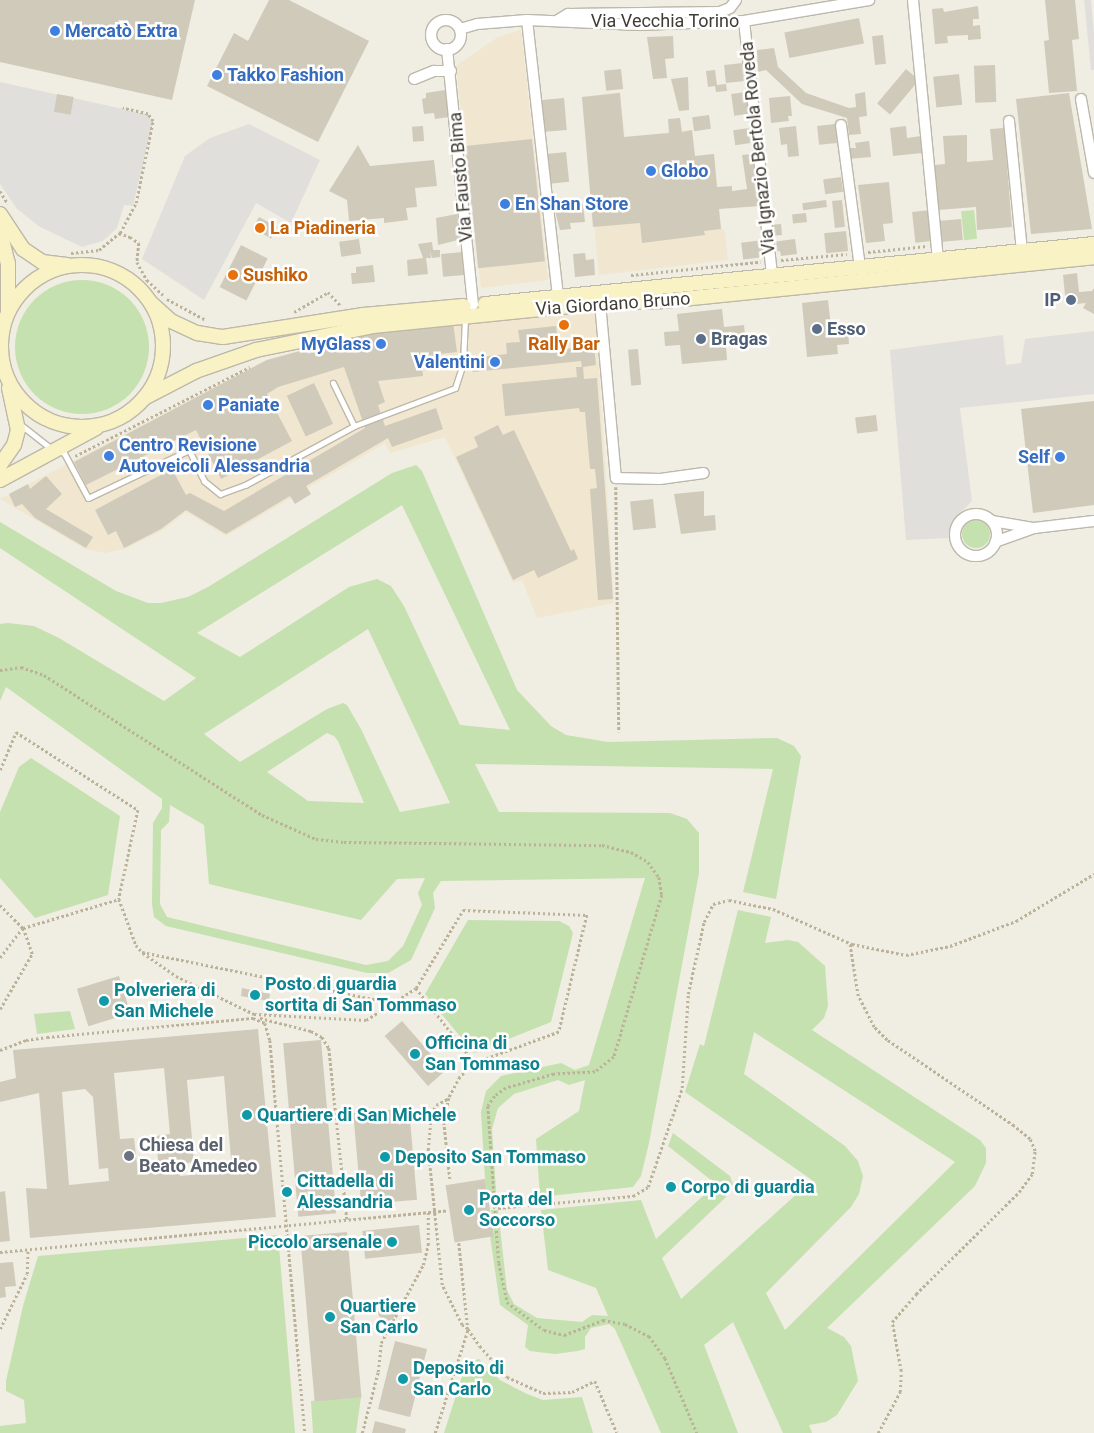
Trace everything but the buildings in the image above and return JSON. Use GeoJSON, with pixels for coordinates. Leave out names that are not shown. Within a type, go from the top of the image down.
{"type":"FeatureCollection","features":[{"type":"Feature","properties":{"kind":"main road"},"geometry":{"type":"LineString","coordinates":[[0,480],[53,450],[128,413],[144,398],[158,376],[163,349],[160,323],[152,304],[135,285],[114,272],[70,259],[42,262],[23,249],[5,210]]}},
{"type":"Feature","properties":{"kind":"main road"},"geometry":{"type":"LineString","coordinates":[[0,232],[8,263],[8,314],[2,339],[4,365],[16,416],[16,440],[0,465]]}},
{"type":"Feature","properties":{"kind":"main road","name":"Via Giordano Bruno"},"geometry":{"type":"LineString","coordinates":[[144,398],[196,371],[282,343],[469,310],[771,268],[860,267],[937,252],[1022,251],[1094,244]]}},
{"type":"Feature","properties":{"kind":"main road","name":"Via Giordano Bruno"},"geometry":{"type":"LineString","coordinates":[[152,304],[171,321],[197,333],[223,337],[363,315],[662,301],[1094,257]]}},
{"type":"Feature","properties":{"kind":"main road"},"geometry":{"type":"LineString","coordinates":[[8,314],[17,299],[33,282],[70,259]]}},
{"type":"Feature","properties":{"kind":"main road"},"geometry":{"type":"LineString","coordinates":[[4,365],[18,395],[43,417],[75,427],[108,423]]}},
{"type":"Feature","properties":{"kind":"street"},"geometry":{"type":"LineString","coordinates":[[558,20],[576,13],[720,12],[730,8],[736,0]]}},
{"type":"Feature","properties":{"kind":"street","name":"Via Vecchia Torino"},"geometry":{"type":"LineString","coordinates":[[460,29],[477,24],[527,20],[639,25],[744,21],[869,0]]}},
{"type":"Feature","properties":{"kind":"street"},"geometry":{"type":"LineString","coordinates":[[913,0],[937,252]]}},
{"type":"Feature","properties":{"kind":"street"},"geometry":{"type":"LineString","coordinates":[[444,20],[454,22],[460,29],[458,43],[446,50],[434,43],[433,27],[444,20]]}},
{"type":"Feature","properties":{"kind":"street"},"geometry":{"type":"LineString","coordinates":[[527,20],[558,297]]}},
{"type":"Feature","properties":{"kind":"street","name":"Via Ignazio Bertola Roveda"},"geometry":{"type":"LineString","coordinates":[[744,21],[771,268]]}},
{"type":"Feature","properties":{"kind":"street","name":"Via Fausto Bima"},"geometry":{"type":"LineString","coordinates":[[446,50],[451,71],[469,310]]}},
{"type":"Feature","properties":{"kind":"street"},"geometry":{"type":"LineString","coordinates":[[414,79],[434,71],[451,71]]}},
{"type":"Feature","properties":{"kind":"street"},"geometry":{"type":"LineString","coordinates":[[1081,99],[1094,174]]}},
{"type":"Feature","properties":{"kind":"street"},"geometry":{"type":"LineString","coordinates":[[1009,121],[1022,251]]}},
{"type":"Feature","properties":{"kind":"street"},"geometry":{"type":"LineString","coordinates":[[841,125],[860,267]]}},
{"type":"Feature","properties":{"kind":"street"},"geometry":{"type":"LineString","coordinates":[[600,303],[616,478],[660,479],[704,473]]}},
{"type":"Feature","properties":{"kind":"street"},"geometry":{"type":"LineString","coordinates":[[1034,528],[992,522],[980,514],[965,516],[956,527],[955,540],[962,551],[974,556],[987,552],[995,542],[1034,528],[1094,521]]}},
{"type":"Feature","properties":{"kind":"street"},"geometry":{"type":"LineString","coordinates":[[992,522],[995,542]]}},
{"type":"Feature","properties":{"kind":"lane"},"geometry":{"type":"LineString","coordinates":[[16,416],[23,427],[53,450],[69,459],[88,498],[189,450],[204,481],[220,494],[245,485],[354,426],[455,388],[463,363],[469,310]]}},
{"type":"Feature","properties":{"kind":"lane"},"geometry":{"type":"LineString","coordinates":[[333,383],[354,426]]}},
{"type":"Feature","properties":{"kind":"path"},"geometry":{"type":"LineString","coordinates":[[70,259],[99,250],[120,233],[136,203],[153,121],[148,114],[123,108]]}},
{"type":"Feature","properties":{"kind":"path"},"geometry":{"type":"LineString","coordinates":[[0,191],[5,210]]}},
{"type":"Feature","properties":{"kind":"path"},"geometry":{"type":"LineString","coordinates":[[120,233],[139,243],[137,262],[147,280],[167,299],[184,311],[215,322]]}},
{"type":"Feature","properties":{"kind":"path"},"geometry":{"type":"LineString","coordinates":[[624,276],[771,268],[858,253],[937,252]]}},
{"type":"Feature","properties":{"kind":"path"},"geometry":{"type":"LineString","coordinates":[[290,314],[328,292],[337,305],[344,306]]}},
{"type":"Feature","properties":{"kind":"path"},"geometry":{"type":"LineString","coordinates":[[69,459],[257,363]]}},
{"type":"Feature","properties":{"kind":"path"},"geometry":{"type":"LineString","coordinates":[[616,478],[619,732]]}},
{"type":"Feature","properties":{"kind":"path"},"geometry":{"type":"LineString","coordinates":[[0,670],[21,666],[44,675],[262,814],[316,838],[344,842],[593,845],[622,849],[648,862],[659,877],[662,895],[614,1057],[595,1072],[554,1074],[506,1088],[495,1096],[488,1106],[497,1245],[507,1302],[544,1330],[564,1335],[603,1320],[625,1324],[649,1336],[665,1358],[697,1433]]}},
{"type":"Feature","properties":{"kind":"path"},"geometry":{"type":"LineString","coordinates":[[0,770],[16,732],[138,810],[119,899],[136,945],[142,952],[176,976],[254,1014],[366,1020],[416,988],[463,910],[587,915],[559,1032],[476,1063],[460,1077],[449,1098],[444,1122],[450,1179]]}},
{"type":"Feature","properties":{"kind":"path"},"geometry":{"type":"LineString","coordinates":[[498,1208],[634,1196],[648,1187],[665,1144],[681,1090],[688,994],[706,913],[719,901],[740,902],[773,909],[852,944],[906,955],[950,946],[1016,921],[1094,874]]}},
{"type":"Feature","properties":{"kind":"path"},"geometry":{"type":"LineString","coordinates":[[0,958],[23,928],[119,899]]}},
{"type":"Feature","properties":{"kind":"path"},"geometry":{"type":"LineString","coordinates":[[0,904],[23,928],[32,954],[0,1009]]}},
{"type":"Feature","properties":{"kind":"path"},"geometry":{"type":"LineString","coordinates":[[852,944],[849,956],[854,983],[863,1010],[874,1027],[887,1040],[1014,1126],[1030,1139],[1035,1151],[1032,1174],[1019,1192],[916,1294],[892,1322],[901,1370],[900,1392],[878,1433]]}},
{"type":"Feature","properties":{"kind":"path"},"geometry":{"type":"LineString","coordinates":[[142,952],[393,1003]]}},
{"type":"Feature","properties":{"kind":"path"},"geometry":{"type":"LineString","coordinates":[[416,988],[476,1063]]}},
{"type":"Feature","properties":{"kind":"path"},"geometry":{"type":"LineString","coordinates":[[252,1018],[254,1014]]}},
{"type":"Feature","properties":{"kind":"path"},"geometry":{"type":"LineString","coordinates":[[252,1018],[265,1024],[270,1037],[284,1225],[305,1433]]}},
{"type":"Feature","properties":{"kind":"path"},"geometry":{"type":"LineString","coordinates":[[0,1050],[38,1038],[252,1018],[311,1031],[322,1037],[329,1048],[347,1219]]}},
{"type":"Feature","properties":{"kind":"path"},"geometry":{"type":"LineString","coordinates":[[449,1098],[434,1108],[428,1129],[442,1285],[462,1325],[468,1329],[507,1376],[543,1393],[572,1392],[595,1381],[616,1433]]}},
{"type":"Feature","properties":{"kind":"path"},"geometry":{"type":"LineString","coordinates":[[0,1252],[446,1211]]}},
{"type":"Feature","properties":{"kind":"path"},"geometry":{"type":"LineString","coordinates":[[362,1433],[378,1372],[382,1339],[423,1265],[428,1245],[428,1213]]}},
{"type":"Feature","properties":{"kind":"path"},"geometry":{"type":"LineString","coordinates":[[435,1433],[468,1329],[459,1243]]}},
{"type":"Feature","properties":{"kind":"path"},"geometry":{"type":"LineString","coordinates":[[0,1329],[27,1274],[28,1249]]}},
{"type":"Feature","properties":{"kind":"shaded area"},"geometry":{"type":"Polygon","coordinates":[[[1084,0],[1091,0],[1094,34],[1094,70],[1091,70],[1084,0]]]}},
{"type":"Feature","properties":{"kind":"shaded area"},"geometry":{"type":"Polygon","coordinates":[[[521,30],[548,280],[481,288],[456,66],[498,37],[521,30]]]}},
{"type":"Feature","properties":{"kind":"shaded area"},"geometry":{"type":"Polygon","coordinates":[[[0,82],[146,114],[151,119],[152,126],[133,206],[124,205],[117,228],[103,241],[82,247],[40,227],[17,209],[0,184],[0,82]]]}},
{"type":"Feature","properties":{"kind":"shaded area","name":"Globo"},"geometry":{"type":"Polygon","coordinates":[[[619,92],[625,137],[692,130],[695,156],[714,154],[721,229],[724,229],[728,260],[599,275],[582,97],[619,92]]]}},
{"type":"Feature","properties":{"kind":"shaded area"},"geometry":{"type":"Polygon","coordinates":[[[249,124],[320,160],[291,223],[256,203],[204,300],[142,259],[185,156],[210,138],[249,124]]]}},
{"type":"Feature","properties":{"kind":"shaded area"},"geometry":{"type":"Polygon","coordinates":[[[595,309],[614,603],[537,618],[522,580],[513,583],[445,437],[390,453],[385,443],[226,536],[186,512],[163,530],[125,549],[105,553],[85,549],[0,499],[266,360],[355,336],[434,324],[595,309]]]}},
{"type":"Feature","properties":{"kind":"shaded area"},"geometry":{"type":"Polygon","coordinates":[[[1094,331],[1094,394],[960,408],[972,501],[954,519],[950,538],[906,540],[890,350],[1003,335],[1006,365],[1021,363],[1025,339],[1094,331]]]}},
{"type":"Feature","properties":{"kind":"green space"},"geometry":{"type":"Polygon","coordinates":[[[974,210],[977,239],[964,240],[961,211],[974,210]]]}},
{"type":"Feature","properties":{"kind":"green space"},"geometry":{"type":"Polygon","coordinates":[[[82,280],[108,285],[119,291],[129,300],[138,310],[144,321],[149,347],[144,373],[138,384],[129,394],[119,403],[108,409],[82,414],[56,409],[45,403],[35,394],[26,384],[20,373],[15,347],[20,321],[26,310],[35,300],[45,291],[56,285],[82,280]]]}},
{"type":"Feature","properties":{"kind":"green space"},"geometry":{"type":"Polygon","coordinates":[[[416,465],[422,471],[517,690],[551,726],[566,735],[608,742],[777,738],[794,746],[801,756],[776,899],[743,892],[773,769],[475,764],[499,812],[670,813],[687,819],[699,833],[699,873],[649,1143],[641,1176],[633,1187],[540,1197],[536,1139],[579,1111],[585,1080],[569,1085],[558,1080],[514,1094],[498,1108],[492,1129],[497,1206],[490,1206],[485,1179],[481,1112],[486,1091],[501,1076],[561,1063],[575,1070],[589,1065],[645,878],[441,881],[433,893],[435,908],[411,960],[388,973],[367,973],[166,926],[154,917],[152,904],[153,823],[162,808],[162,799],[6,687],[0,701],[0,624],[8,623],[34,626],[59,638],[164,701],[196,678],[0,548],[0,522],[116,591],[148,603],[161,603],[188,597],[208,587],[392,473],[416,465]],[[402,505],[197,633],[240,657],[349,587],[377,579],[391,586],[404,606],[460,725],[510,730],[402,505]],[[368,629],[204,734],[240,762],[327,709],[343,703],[347,705],[361,729],[400,812],[450,803],[368,629]],[[327,733],[267,772],[308,801],[364,803],[338,741],[334,736],[327,733]],[[170,805],[169,822],[161,830],[160,904],[167,917],[366,965],[388,961],[403,946],[422,905],[418,893],[425,878],[397,879],[361,920],[209,884],[204,825],[170,805]]]}},
{"type":"Feature","properties":{"kind":"green space"},"geometry":{"type":"Polygon","coordinates":[[[976,520],[986,524],[990,534],[986,544],[976,548],[966,544],[962,534],[966,524],[976,520]]]}},
{"type":"Feature","properties":{"kind":"green space"},"geometry":{"type":"Polygon","coordinates":[[[31,758],[120,816],[108,895],[35,918],[0,878],[0,812],[19,767],[31,758]]]}},
{"type":"Feature","properties":{"kind":"green space"},"geometry":{"type":"Polygon","coordinates":[[[738,910],[771,917],[765,943],[788,940],[798,942],[825,966],[828,1006],[824,1018],[812,1030],[980,1140],[986,1148],[986,1163],[975,1186],[827,1328],[844,1337],[851,1346],[858,1381],[837,1415],[826,1422],[809,1425],[812,1433],[783,1433],[733,1322],[704,1345],[738,1433],[661,1433],[615,1329],[609,1324],[591,1328],[585,1337],[585,1349],[555,1354],[530,1351],[525,1347],[528,1325],[500,1305],[490,1236],[494,1236],[491,1210],[498,1210],[507,1290],[514,1304],[537,1318],[582,1322],[592,1315],[608,1316],[596,1288],[548,1270],[541,1210],[641,1200],[656,1239],[716,1184],[668,1146],[673,1133],[730,1176],[733,1184],[725,1198],[662,1258],[681,1299],[812,1180],[685,1092],[700,1044],[704,1046],[738,910]],[[754,1032],[744,1074],[845,1146],[858,1161],[863,1176],[859,1194],[851,1207],[766,1293],[785,1330],[955,1162],[754,1032]]]}},
{"type":"Feature","properties":{"kind":"green space"},"geometry":{"type":"Polygon","coordinates":[[[468,920],[559,921],[569,926],[573,933],[551,1022],[474,1053],[425,994],[468,920]]]}},
{"type":"Feature","properties":{"kind":"green space"},"geometry":{"type":"Polygon","coordinates":[[[70,1011],[75,1029],[37,1034],[34,1014],[70,1011]]]}},
{"type":"Feature","properties":{"kind":"green space"},"geometry":{"type":"Polygon","coordinates":[[[278,1235],[295,1433],[0,1433],[0,1426],[26,1423],[24,1400],[6,1391],[6,1381],[23,1306],[38,1256],[278,1235]]]}},
{"type":"Feature","properties":{"kind":"green space"},"geometry":{"type":"Polygon","coordinates":[[[479,1359],[500,1380],[543,1400],[582,1397],[593,1433],[444,1433],[466,1364],[479,1359]]]}},
{"type":"Feature","properties":{"kind":"green space"},"geometry":{"type":"Polygon","coordinates":[[[361,1397],[356,1433],[313,1433],[311,1401],[361,1397]]]}},
{"type":"Feature","properties":{"kind":"place","name":"Mercatò Extra"},"geometry":{"type":"Point","coordinates":[55,31]}},
{"type":"Feature","properties":{"kind":"place","name":"Takko Fashion"},"geometry":{"type":"Point","coordinates":[217,75]}},
{"type":"Feature","properties":{"kind":"place","name":"Globo"},"geometry":{"type":"Point","coordinates":[651,171]}},
{"type":"Feature","properties":{"kind":"place","name":"En Shan Store"},"geometry":{"type":"Point","coordinates":[505,204]}},
{"type":"Feature","properties":{"kind":"place","name":"La Piadineria"},"geometry":{"type":"Point","coordinates":[260,228]}},
{"type":"Feature","properties":{"kind":"place","name":"Sushiko"},"geometry":{"type":"Point","coordinates":[233,275]}},
{"type":"Feature","properties":{"kind":"place","name":"IP"},"geometry":{"type":"Point","coordinates":[1071,300]}},
{"type":"Feature","properties":{"kind":"place","name":"Rally Bar"},"geometry":{"type":"Point","coordinates":[564,325]}},
{"type":"Feature","properties":{"kind":"place","name":"Esso"},"geometry":{"type":"Point","coordinates":[817,329]}},
{"type":"Feature","properties":{"kind":"place","name":"Bragas"},"geometry":{"type":"Point","coordinates":[701,339]}},
{"type":"Feature","properties":{"kind":"place","name":"MyGlass"},"geometry":{"type":"Point","coordinates":[381,344]}},
{"type":"Feature","properties":{"kind":"place","name":"Valentini"},"geometry":{"type":"Point","coordinates":[495,362]}},
{"type":"Feature","properties":{"kind":"place","name":"Paniate"},"geometry":{"type":"Point","coordinates":[208,405]}},
{"type":"Feature","properties":{"kind":"place","name":"Centro Revisione Autoveicoli Alessandria"},"geometry":{"type":"Point","coordinates":[109,456]}},
{"type":"Feature","properties":{"kind":"place","name":"Self"},"geometry":{"type":"Point","coordinates":[1060,457]}},
{"type":"Feature","properties":{"kind":"place","name":"Posto di guardia sortita di San Tommaso"},"geometry":{"type":"Point","coordinates":[255,995]}},
{"type":"Feature","properties":{"kind":"place","name":"Polveriera di San Michele"},"geometry":{"type":"Point","coordinates":[104,1001]}},
{"type":"Feature","properties":{"kind":"place","name":"Officina di San Tommaso"},"geometry":{"type":"Point","coordinates":[415,1054]}},
{"type":"Feature","properties":{"kind":"place","name":"Quartiere di San Michele"},"geometry":{"type":"Point","coordinates":[247,1115]}},
{"type":"Feature","properties":{"kind":"place","name":"Chiesa del Beato Amedeo"},"geometry":{"type":"Point","coordinates":[129,1156]}},
{"type":"Feature","properties":{"kind":"place","name":"Deposito San Tommaso"},"geometry":{"type":"Point","coordinates":[385,1157]}},
{"type":"Feature","properties":{"kind":"place","name":"Corpo di guardia"},"geometry":{"type":"Point","coordinates":[671,1187]}},
{"type":"Feature","properties":{"kind":"place","name":"Cittadella di Alessandria"},"geometry":{"type":"Point","coordinates":[287,1192]}},
{"type":"Feature","properties":{"kind":"place","name":"Porta del Soccorso"},"geometry":{"type":"Point","coordinates":[469,1210]}},
{"type":"Feature","properties":{"kind":"place","name":"Piccolo arsenale"},"geometry":{"type":"Point","coordinates":[392,1242]}},
{"type":"Feature","properties":{"kind":"place","name":"Quartiere San Carlo"},"geometry":{"type":"Point","coordinates":[330,1317]}},
{"type":"Feature","properties":{"kind":"place","name":"Deposito di San Carlo"},"geometry":{"type":"Point","coordinates":[403,1379]}}]}
